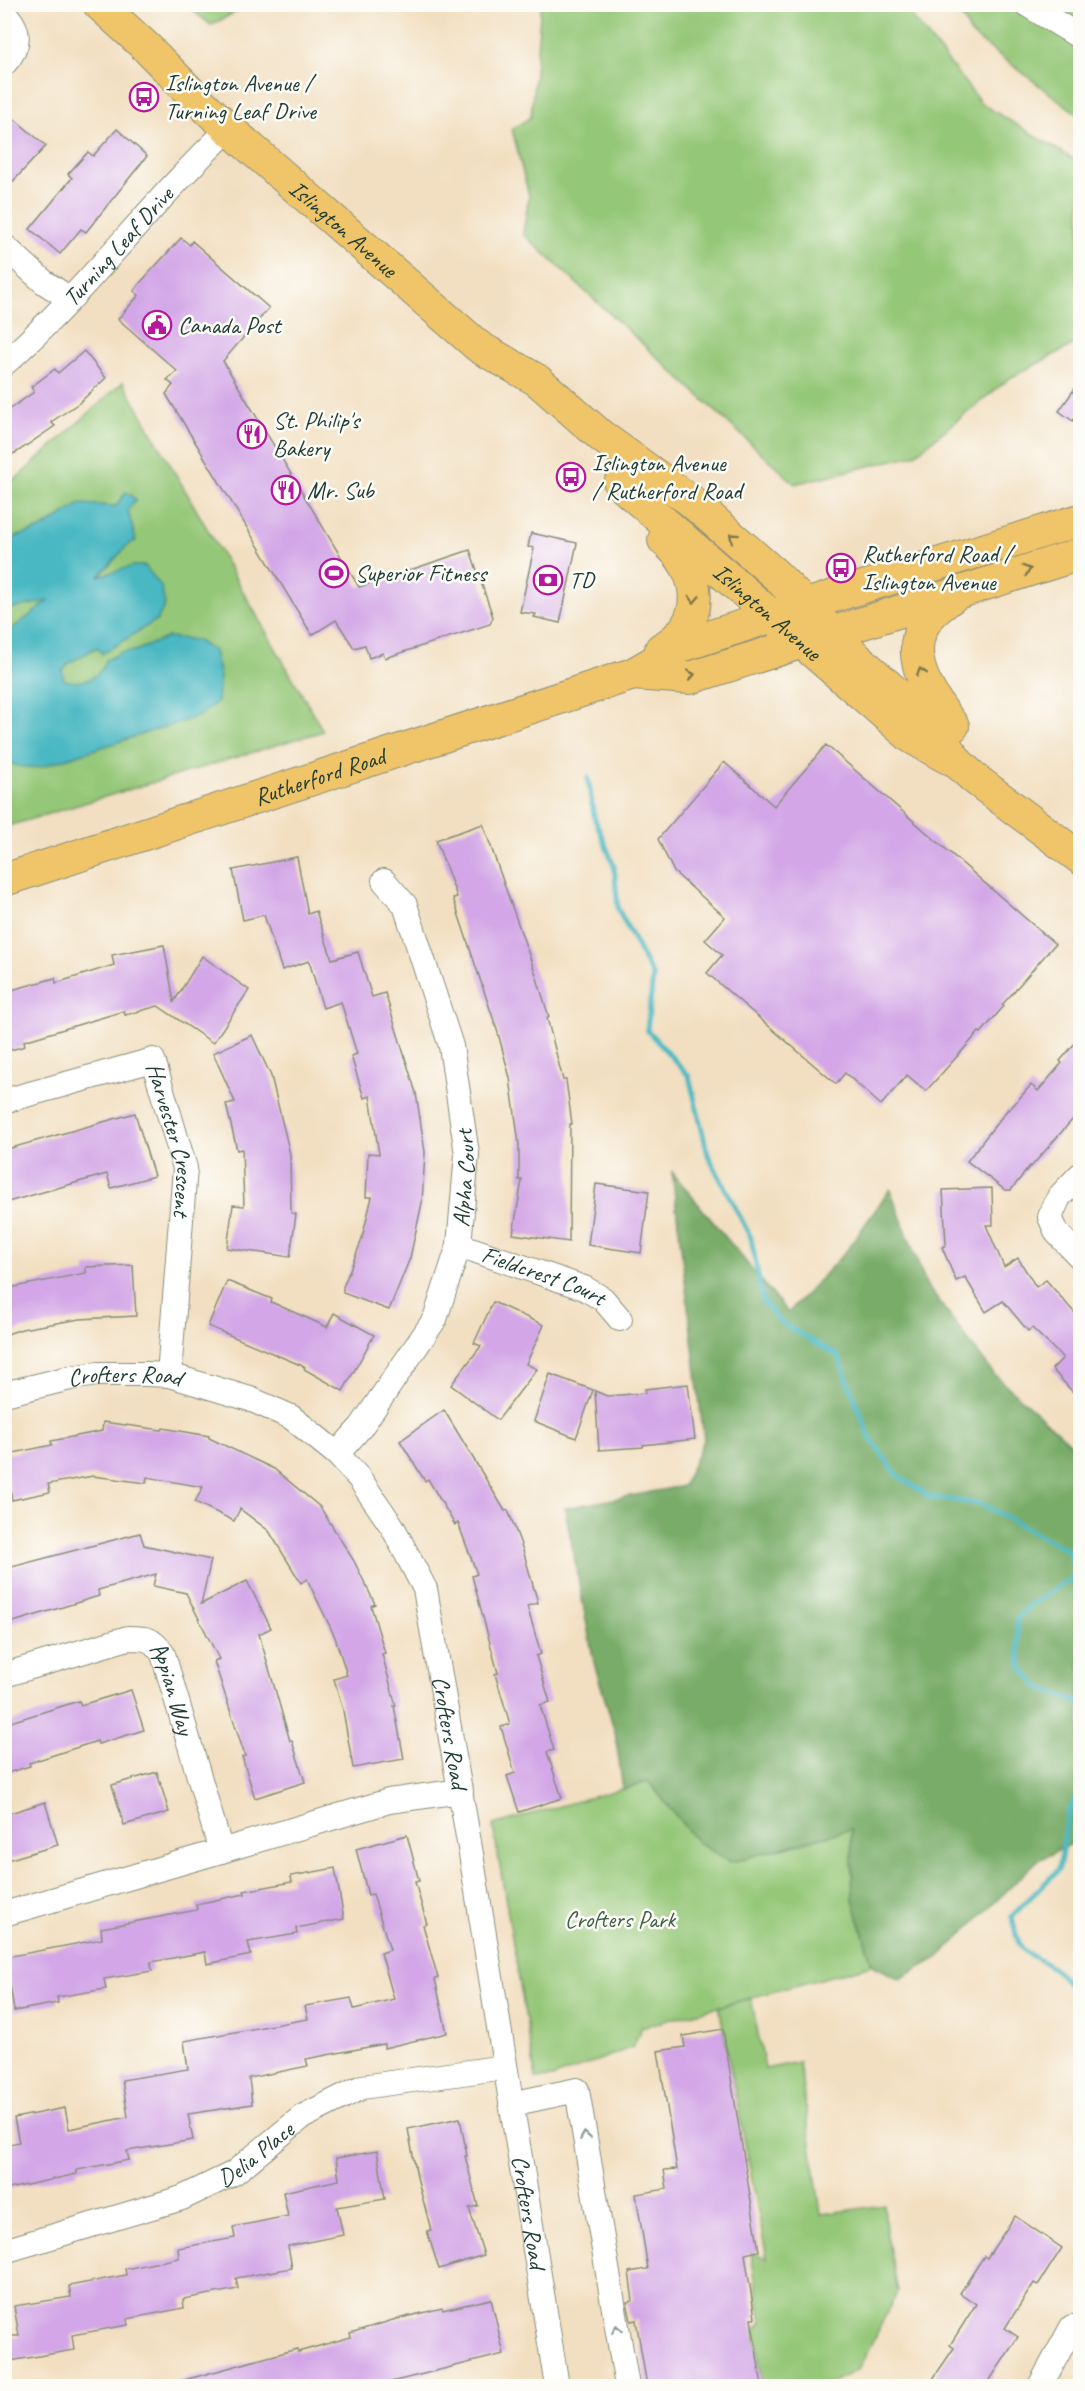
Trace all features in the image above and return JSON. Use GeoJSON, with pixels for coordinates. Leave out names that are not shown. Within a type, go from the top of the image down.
{"type":"FeatureCollection","features":[{"type":"Feature","properties":{"kind":"main road","name":"Islington Avenue"},"geometry":{"type":"LineString","coordinates":[[99,4],[229,129],[479,346],[537,380],[602,436],[691,501],[777,576],[832,632],[926,719],[967,772]]}},
{"type":"Feature","properties":{"kind":"main road","name":"Islington Avenue"},"geometry":{"type":"LineString","coordinates":[[602,436],[620,484],[911,737],[967,772],[1080,858]]}},
{"type":"Feature","properties":{"kind":"main road"},"geometry":{"type":"LineString","coordinates":[[600,684],[672,643],[688,624],[695,606],[694,581],[683,560],[671,546],[646,526],[627,504],[620,484]]}},
{"type":"Feature","properties":{"kind":"main road","name":"Rutherford Road"},"geometry":{"type":"LineString","coordinates":[[4,880],[633,674],[681,646],[1080,520]]}},
{"type":"Feature","properties":{"kind":"main road","name":"Rutherford Road"},"geometry":{"type":"LineString","coordinates":[[633,674],[690,678],[1080,554]]}},
{"type":"Feature","properties":{"kind":"main road"},"geometry":{"type":"LineString","coordinates":[[960,591],[927,619],[919,635],[917,656],[930,696],[964,740],[967,772]]}},
{"type":"Feature","properties":{"kind":"street"},"geometry":{"type":"LineString","coordinates":[[1026,4],[1080,37]]}},
{"type":"Feature","properties":{"kind":"street"},"geometry":{"type":"LineString","coordinates":[[4,13],[16,27],[18,36],[16,47],[4,64]]}},
{"type":"Feature","properties":{"kind":"street","name":"Turning Leaf Drive"},"geometry":{"type":"LineString","coordinates":[[4,364],[91,278],[198,158],[229,129]]}},
{"type":"Feature","properties":{"kind":"street"},"geometry":{"type":"LineString","coordinates":[[4,246],[44,282],[70,299]]}},
{"type":"Feature","properties":{"kind":"street","name":"Alpha Court"},"geometry":{"type":"LineString","coordinates":[[337,1454],[361,1427],[435,1319],[459,1245],[467,1154],[451,1046],[405,905],[384,881]]}},
{"type":"Feature","properties":{"kind":"street","name":"Harvester Crescent"},"geometry":{"type":"LineString","coordinates":[[4,1101],[153,1060],[185,1168],[169,1374]]}},
{"type":"Feature","properties":{"kind":"street"},"geometry":{"type":"LineString","coordinates":[[1080,1175],[1059,1197],[1050,1217],[1057,1233],[1080,1257]]}},
{"type":"Feature","properties":{"kind":"street","name":"Fieldcrest Court"},"geometry":{"type":"LineString","coordinates":[[459,1245],[584,1288],[603,1299],[620,1319]]}},
{"type":"Feature","properties":{"kind":"street","name":"Crofters Road"},"geometry":{"type":"LineString","coordinates":[[4,1394],[59,1380],[98,1374],[169,1374],[250,1399],[291,1417],[337,1454],[358,1478],[392,1526],[425,1589],[557,2386]]}},
{"type":"Feature","properties":{"kind":"street","name":"Appian Way"},"geometry":{"type":"LineString","coordinates":[[4,1674],[128,1638],[142,1638],[154,1642],[163,1654],[221,1851]]}},
{"type":"Feature","properties":{"kind":"street"},"geometry":{"type":"LineString","coordinates":[[4,1914],[388,1801],[460,1791]]}},
{"type":"Feature","properties":{"kind":"street","name":"Delia Place"},"geometry":{"type":"LineString","coordinates":[[4,2251],[182,2198],[234,2173],[302,2117],[362,2087],[505,2067]]}},
{"type":"Feature","properties":{"kind":"street"},"geometry":{"type":"LineString","coordinates":[[511,2104],[577,2090],[627,2386]]}},
{"type":"Feature","properties":{"kind":"street"},"geometry":{"type":"LineString","coordinates":[[1040,2386],[1072,2327]]}},
{"type":"Feature","properties":{"kind":"green space"},"geometry":{"type":"Polygon","coordinates":[[[186,5],[249,5],[211,25],[186,5]]]}},
{"type":"Feature","properties":{"kind":"green space"},"geometry":{"type":"Polygon","coordinates":[[[541,5],[903,5],[982,104],[1080,163],[1080,341],[1010,378],[914,455],[795,484],[523,234],[529,196],[512,129],[531,117],[541,5]]]}},
{"type":"Feature","properties":{"kind":"green space"},"geometry":{"type":"Polygon","coordinates":[[[956,5],[1080,5],[1080,116],[971,34],[956,5]]]}},
{"type":"Feature","properties":{"kind":"green space"},"geometry":{"type":"Polygon","coordinates":[[[123,382],[323,731],[5,827],[5,483],[17,478],[123,382]]]}},
{"type":"Feature","properties":{"kind":"green space"},"geometry":{"type":"Polygon","coordinates":[[[672,1172],[788,1313],[847,1250],[890,1189],[927,1286],[994,1374],[1080,1452],[1080,1840],[1037,1861],[938,1958],[900,1979],[872,1965],[853,1899],[851,1829],[731,1862],[698,1843],[648,1781],[623,1790],[615,1732],[594,1663],[565,1508],[683,1486],[704,1440],[672,1172]]]}},
{"type":"Feature","properties":{"kind":"green space","name":"Crofters Park"},"geometry":{"type":"Polygon","coordinates":[[[648,1781],[698,1843],[731,1862],[851,1829],[853,1899],[872,1965],[642,2027],[633,2047],[552,2078],[536,2079],[493,1825],[648,1781]]]}},
{"type":"Feature","properties":{"kind":"green space"},"geometry":{"type":"Polygon","coordinates":[[[751,1998],[765,2069],[799,2062],[821,2214],[884,2205],[886,2231],[898,2291],[858,2370],[824,2386],[762,2386],[755,2330],[762,2322],[751,2253],[767,2258],[719,2007],[751,1998]]]}},
{"type":"Feature","properties":{"kind":"water"},"geometry":{"type":"Polygon","coordinates":[[[126,492],[136,499],[128,510],[136,541],[130,543],[99,576],[133,566],[145,566],[161,586],[165,605],[157,620],[102,654],[97,647],[69,663],[62,671],[64,680],[77,682],[90,679],[99,672],[106,660],[122,652],[135,651],[168,637],[196,640],[214,651],[220,676],[217,702],[199,716],[40,767],[12,764],[4,759],[5,634],[49,601],[5,610],[5,540],[41,529],[80,504],[116,506],[126,492]]]}},
{"type":"Feature","properties":{"kind":"building"},"geometry":{"type":"Polygon","coordinates":[[[4,110],[46,146],[4,191],[4,110]]]}},
{"type":"Feature","properties":{"kind":"building"},"geometry":{"type":"Polygon","coordinates":[[[117,129],[147,156],[86,232],[81,229],[60,254],[30,229],[72,178],[68,174],[88,152],[93,156],[117,129]]]}},
{"type":"Feature","properties":{"kind":"building"},"geometry":{"type":"Polygon","coordinates":[[[181,238],[190,245],[192,241],[269,308],[223,361],[359,587],[470,550],[493,617],[490,624],[385,658],[383,653],[369,658],[365,645],[354,648],[336,620],[312,635],[166,394],[173,385],[167,380],[177,371],[118,319],[139,295],[134,291],[140,283],[181,238]]]}},
{"type":"Feature","properties":{"kind":"building"},"geometry":{"type":"Polygon","coordinates":[[[84,351],[106,378],[79,403],[51,422],[55,426],[17,452],[4,458],[4,413],[34,392],[31,387],[55,369],[58,373],[84,351]]]}},
{"type":"Feature","properties":{"kind":"building"},"geometry":{"type":"Polygon","coordinates":[[[1080,381],[1080,411],[1073,421],[1059,411],[1080,381]]]}},
{"type":"Feature","properties":{"kind":"building","name":"TD"},"geometry":{"type":"Polygon","coordinates":[[[531,533],[577,543],[560,623],[534,617],[536,614],[520,612],[534,548],[528,547],[531,533]]]}},
{"type":"Feature","properties":{"kind":"building"},"geometry":{"type":"Polygon","coordinates":[[[826,745],[1055,944],[981,1033],[979,1032],[926,1091],[907,1075],[881,1105],[845,1073],[836,1084],[707,973],[722,955],[705,940],[725,917],[674,872],[658,839],[724,762],[774,806],[826,745]]]}},
{"type":"Feature","properties":{"kind":"building"},"geometry":{"type":"Polygon","coordinates":[[[483,824],[536,975],[549,1017],[547,1018],[563,1080],[566,1080],[572,1124],[570,1124],[569,1242],[513,1234],[522,1180],[519,1180],[519,1144],[510,1078],[498,1033],[453,898],[457,897],[436,840],[483,824]]]}},
{"type":"Feature","properties":{"kind":"building"},"geometry":{"type":"Polygon","coordinates":[[[297,857],[308,914],[316,911],[332,959],[358,952],[372,997],[385,993],[416,1093],[425,1152],[422,1203],[410,1258],[389,1310],[343,1293],[343,1287],[361,1242],[372,1197],[366,1197],[368,1153],[379,1154],[370,1096],[364,1098],[351,1056],[357,1054],[341,1002],[323,1008],[309,961],[282,970],[264,915],[243,920],[233,870],[297,857]]]}},
{"type":"Feature","properties":{"kind":"building"},"geometry":{"type":"Polygon","coordinates":[[[164,945],[174,1002],[202,956],[249,990],[213,1043],[158,1006],[125,1015],[124,1011],[24,1041],[25,1046],[4,1052],[4,992],[55,978],[56,983],[114,965],[112,955],[164,945]]]}},
{"type":"Feature","properties":{"kind":"building"},"geometry":{"type":"Polygon","coordinates":[[[252,1035],[271,1076],[290,1154],[291,1213],[296,1214],[290,1257],[227,1248],[233,1205],[244,1206],[242,1149],[237,1150],[226,1104],[235,1102],[213,1053],[252,1035]]]}},
{"type":"Feature","properties":{"kind":"building"},"geometry":{"type":"Polygon","coordinates":[[[1080,1037],[1080,1111],[1011,1190],[1005,1190],[967,1161],[1008,1109],[1031,1085],[1038,1091],[1080,1037]]]}},
{"type":"Feature","properties":{"kind":"building"},"geometry":{"type":"Polygon","coordinates":[[[135,1113],[154,1176],[111,1188],[107,1174],[4,1203],[4,1150],[135,1113]]]}},
{"type":"Feature","properties":{"kind":"building"},"geometry":{"type":"Polygon","coordinates":[[[596,1184],[649,1191],[641,1253],[588,1245],[596,1184]]]}},
{"type":"Feature","properties":{"kind":"building"},"geometry":{"type":"Polygon","coordinates":[[[992,1188],[993,1225],[986,1225],[1004,1267],[1018,1258],[1036,1287],[1046,1280],[1080,1319],[1080,1400],[1052,1369],[1063,1358],[1032,1328],[1028,1331],[1003,1301],[986,1312],[965,1277],[956,1281],[942,1247],[946,1245],[943,1190],[992,1188]]]}},
{"type":"Feature","properties":{"kind":"building"},"geometry":{"type":"Polygon","coordinates":[[[133,1265],[136,1316],[80,1319],[22,1329],[4,1335],[4,1289],[86,1273],[86,1267],[133,1265]]]}},
{"type":"Feature","properties":{"kind":"building"},"geometry":{"type":"Polygon","coordinates":[[[227,1281],[272,1299],[271,1302],[327,1327],[334,1313],[374,1335],[343,1391],[304,1369],[305,1367],[208,1326],[227,1281]]]}},
{"type":"Feature","properties":{"kind":"building"},"geometry":{"type":"Polygon","coordinates":[[[493,1302],[544,1325],[526,1364],[537,1369],[498,1420],[451,1385],[481,1346],[474,1343],[493,1302]]]}},
{"type":"Feature","properties":{"kind":"building"},"geometry":{"type":"Polygon","coordinates":[[[550,1374],[593,1390],[576,1438],[534,1421],[550,1374]]]}},
{"type":"Feature","properties":{"kind":"building"},"geometry":{"type":"Polygon","coordinates":[[[688,1384],[695,1439],[643,1445],[643,1447],[599,1450],[595,1391],[607,1396],[646,1393],[645,1389],[688,1384]]]}},
{"type":"Feature","properties":{"kind":"building"},"geometry":{"type":"Polygon","coordinates":[[[444,1410],[505,1511],[508,1510],[523,1550],[538,1603],[527,1606],[541,1654],[536,1656],[550,1702],[540,1705],[554,1750],[547,1752],[562,1798],[519,1812],[507,1776],[515,1773],[501,1727],[510,1724],[495,1674],[498,1673],[472,1576],[477,1574],[458,1523],[455,1525],[428,1479],[425,1481],[400,1441],[444,1410]]]}},
{"type":"Feature","properties":{"kind":"building"},"geometry":{"type":"Polygon","coordinates":[[[103,1422],[162,1430],[163,1428],[209,1436],[274,1469],[320,1507],[354,1561],[375,1604],[371,1606],[385,1653],[382,1654],[396,1706],[394,1706],[404,1759],[353,1768],[343,1710],[334,1679],[347,1675],[335,1637],[307,1579],[301,1583],[269,1531],[240,1509],[234,1521],[195,1502],[203,1487],[147,1477],[146,1483],[93,1476],[48,1484],[50,1492],[12,1500],[4,1455],[52,1445],[51,1441],[102,1431],[103,1422]]]}},
{"type":"Feature","properties":{"kind":"building"},"geometry":{"type":"Polygon","coordinates":[[[140,1533],[144,1545],[211,1560],[201,1604],[247,1581],[271,1628],[259,1634],[290,1741],[292,1741],[305,1782],[255,1798],[242,1757],[245,1756],[214,1661],[219,1659],[186,1593],[153,1586],[156,1574],[98,1590],[99,1596],[10,1623],[4,1605],[4,1569],[140,1533]]]}},
{"type":"Feature","properties":{"kind":"building"},"geometry":{"type":"Polygon","coordinates":[[[131,1690],[144,1730],[98,1744],[97,1741],[29,1763],[30,1766],[4,1774],[4,1724],[79,1701],[81,1705],[131,1690]]]}},
{"type":"Feature","properties":{"kind":"building"},"geometry":{"type":"Polygon","coordinates":[[[157,1772],[169,1812],[124,1825],[112,1785],[157,1772]]]}},
{"type":"Feature","properties":{"kind":"building"},"geometry":{"type":"Polygon","coordinates":[[[45,1802],[58,1845],[4,1861],[4,1815],[45,1802]]]}},
{"type":"Feature","properties":{"kind":"building"},"geometry":{"type":"Polygon","coordinates":[[[407,1835],[419,1881],[415,1882],[427,1924],[423,1925],[438,1978],[435,1979],[447,2033],[384,2048],[384,2044],[306,2059],[308,2066],[249,2078],[252,2104],[188,2114],[193,2140],[127,2151],[129,2160],[77,2170],[77,2174],[4,2190],[4,2145],[19,2142],[14,2118],[65,2108],[69,2129],[128,2117],[122,2080],[188,2069],[184,2041],[308,2019],[305,2006],[351,1998],[354,2009],[394,1999],[381,1953],[390,1950],[373,1894],[368,1895],[356,1849],[407,1835]]]}},
{"type":"Feature","properties":{"kind":"building"},"geometry":{"type":"Polygon","coordinates":[[[335,1868],[344,1919],[296,1928],[297,1934],[248,1942],[251,1955],[207,1964],[205,1952],[151,1962],[152,1971],[104,1979],[106,1989],[57,1997],[58,2003],[14,2011],[6,1957],[102,1939],[101,1928],[197,1910],[196,1904],[245,1894],[244,1891],[292,1882],[291,1876],[335,1868]]]}},
{"type":"Feature","properties":{"kind":"building"},"geometry":{"type":"Polygon","coordinates":[[[723,2029],[759,2251],[745,2254],[755,2318],[751,2318],[762,2386],[647,2386],[636,2320],[631,2321],[627,2302],[633,2301],[629,2272],[648,2269],[636,2194],[667,2189],[664,2170],[677,2169],[658,2051],[685,2047],[683,2036],[723,2029]]]}},
{"type":"Feature","properties":{"kind":"building"},"geometry":{"type":"Polygon","coordinates":[[[460,2118],[467,2156],[465,2156],[478,2206],[469,2208],[484,2255],[439,2269],[427,2231],[431,2230],[417,2177],[408,2129],[460,2118]]]}},
{"type":"Feature","properties":{"kind":"building"},"geometry":{"type":"Polygon","coordinates":[[[377,2151],[385,2199],[337,2207],[343,2235],[288,2246],[292,2268],[236,2278],[238,2289],[183,2299],[184,2308],[127,2319],[128,2325],[72,2335],[74,2350],[4,2362],[4,2336],[19,2336],[14,2306],[71,2297],[69,2286],[126,2275],[125,2269],[179,2258],[178,2248],[235,2238],[233,2227],[288,2216],[283,2192],[339,2180],[336,2158],[377,2151]]]}},
{"type":"Feature","properties":{"kind":"building"},"geometry":{"type":"Polygon","coordinates":[[[1015,2216],[1062,2248],[1038,2285],[1034,2283],[1005,2328],[1018,2337],[986,2386],[928,2386],[954,2348],[950,2345],[976,2304],[960,2293],[984,2256],[987,2258],[1015,2216]]]}},
{"type":"Feature","properties":{"kind":"building"},"geometry":{"type":"Polygon","coordinates":[[[491,2299],[504,2354],[375,2386],[178,2386],[177,2382],[297,2349],[298,2352],[351,2337],[350,2333],[393,2320],[491,2299]]]}},
{"type":"Feature","properties":{"kind":"waterway"},"geometry":{"type":"LineString","coordinates":[[588,778],[594,817],[614,866],[618,909],[653,977],[647,1030],[689,1076],[708,1155],[751,1238],[763,1301],[780,1322],[838,1356],[870,1438],[897,1475],[930,1497],[981,1504],[1069,1551],[1077,1575],[1027,1607],[1016,1621],[1021,1666],[1038,1687],[1080,1703]]}},
{"type":"Feature","properties":{"kind":"waterway"},"geometry":{"type":"LineString","coordinates":[[1080,1791],[1068,1813],[1059,1869],[1012,1916],[1021,1947],[1059,1973],[1080,1999]]}},
{"type":"Feature","properties":{"kind":"place","name":"Islington Avenue / Turning Leaf Drive"},"geometry":{"type":"Point","coordinates":[144,97]}},
{"type":"Feature","properties":{"kind":"place","name":"Canada Post"},"geometry":{"type":"Point","coordinates":[157,325]}},
{"type":"Feature","properties":{"kind":"place","name":"St. Philip's Bakery"},"geometry":{"type":"Point","coordinates":[252,434]}},
{"type":"Feature","properties":{"kind":"place","name":"Islington Avenue / Rutherford Road"},"geometry":{"type":"Point","coordinates":[571,477]}},
{"type":"Feature","properties":{"kind":"place","name":"Mr. Sub"},"geometry":{"type":"Point","coordinates":[286,490]}},
{"type":"Feature","properties":{"kind":"place","name":"Rutherford Road / Islington Avenue"},"geometry":{"type":"Point","coordinates":[841,568]}},
{"type":"Feature","properties":{"kind":"place","name":"Superior Fitness"},"geometry":{"type":"Point","coordinates":[334,573]}},
{"type":"Feature","properties":{"kind":"place","name":"TD"},"geometry":{"type":"Point","coordinates":[548,580]}}]}
